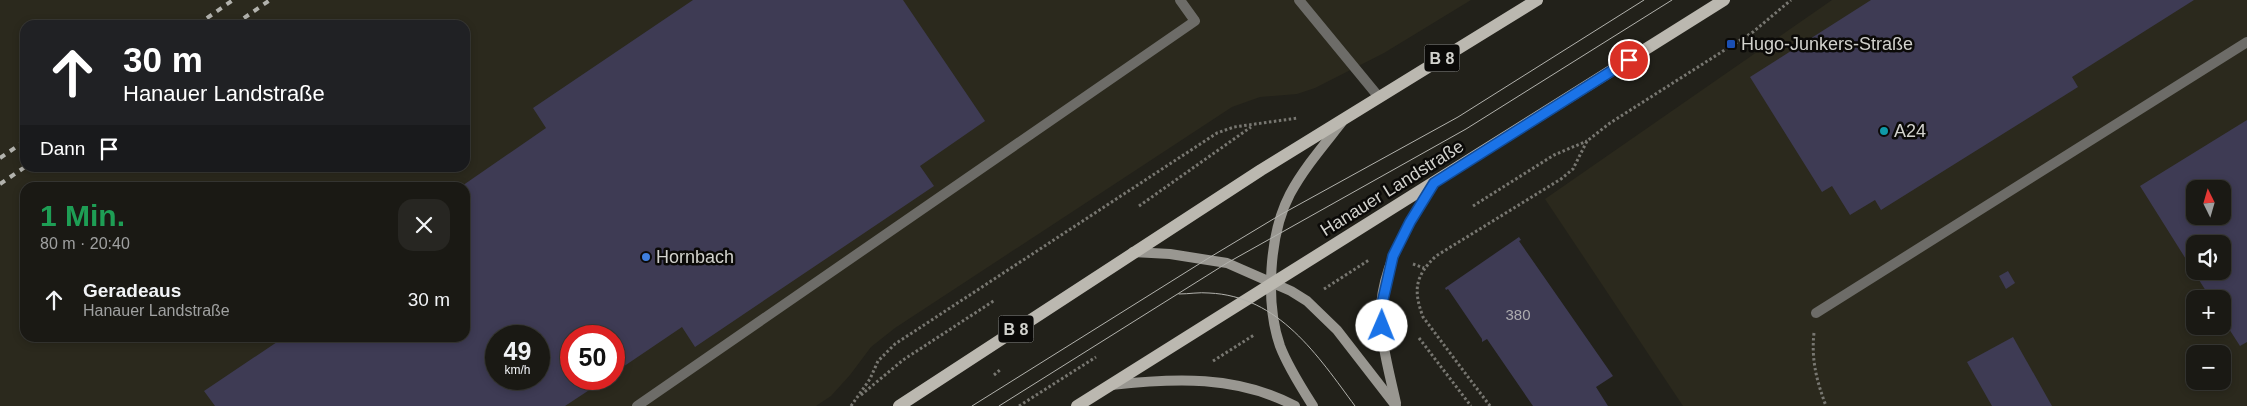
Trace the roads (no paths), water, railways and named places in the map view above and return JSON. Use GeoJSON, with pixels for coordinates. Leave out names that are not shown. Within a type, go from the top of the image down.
{"type":"FeatureCollection","features":[{"type":"Feature","properties":{"kind":"main road","name":"B 8"},"geometry":{"type":"LineString","coordinates":[[899,406],[1132,252],[1378,96],[1538,0]]}},
{"type":"Feature","properties":{"kind":"main road","name":"Hanauer Landstraße"},"geometry":{"type":"LineString","coordinates":[[1077,406],[1724,0]]}},
{"type":"Feature","properties":{"kind":"main road"},"geometry":{"type":"LineString","coordinates":[[1313,406],[1286,361],[1277,336],[1273,314],[1272,262],[1280,215],[1301,175],[1347,116]]}},
{"type":"Feature","properties":{"kind":"main road"},"geometry":{"type":"LineString","coordinates":[[1396,406],[1384,345],[1382,304],[1393,256],[1410,222],[1434,183]]}},
{"type":"Feature","properties":{"kind":"main road"},"geometry":{"type":"LineString","coordinates":[[1132,252],[1170,254],[1227,262],[1272,282],[1307,301],[1326,318],[1396,406]]}},
{"type":"Feature","properties":{"kind":"main road"},"geometry":{"type":"LineString","coordinates":[[1110,385],[1153,380],[1216,381],[1274,395],[1295,406]]}},
{"type":"Feature","properties":{"kind":"lane"},"geometry":{"type":"LineString","coordinates":[[637,406],[1195,21],[1180,0]]}},
{"type":"Feature","properties":{"kind":"lane"},"geometry":{"type":"LineString","coordinates":[[1300,0],[1378,96]]}},
{"type":"Feature","properties":{"kind":"lane"},"geometry":{"type":"LineString","coordinates":[[1816,313],[2247,42]]}},
{"type":"Feature","properties":{"kind":"tram line"},"geometry":{"type":"LineString","coordinates":[[972,406],[1207,259],[1280,215],[1458,117],[1644,0]]}},
{"type":"Feature","properties":{"kind":"tram line"},"geometry":{"type":"LineString","coordinates":[[999,406],[1227,263],[1466,129],[1672,0]]}},
{"type":"Feature","properties":{"kind":"tram line"},"geometry":{"type":"LineString","coordinates":[[1179,294],[1205,293],[1234,297],[1256,305],[1276,317],[1311,349],[1355,406]]}},
{"type":"Feature","properties":{"kind":"railway"},"geometry":{"type":"LineString","coordinates":[[204,20],[233,0]]}},
{"type":"Feature","properties":{"kind":"railway"},"geometry":{"type":"LineString","coordinates":[[241,20],[270,0]]}},
{"type":"Feature","properties":{"kind":"railway"},"geometry":{"type":"LineString","coordinates":[[0,158],[20,144]]}},
{"type":"Feature","properties":{"kind":"railway"},"geometry":{"type":"LineString","coordinates":[[0,184],[20,170]]}},
{"type":"Feature","properties":{"kind":"place","name":"Hugo-Junkers-Straße"},"geometry":{"type":"Point","coordinates":[1731,44]}},
{"type":"Feature","properties":{"kind":"place","name":"A24"},"geometry":{"type":"Point","coordinates":[1884,131]}},
{"type":"Feature","properties":{"kind":"place","name":"Hornbach"},"geometry":{"type":"Point","coordinates":[646,257]}}]}
